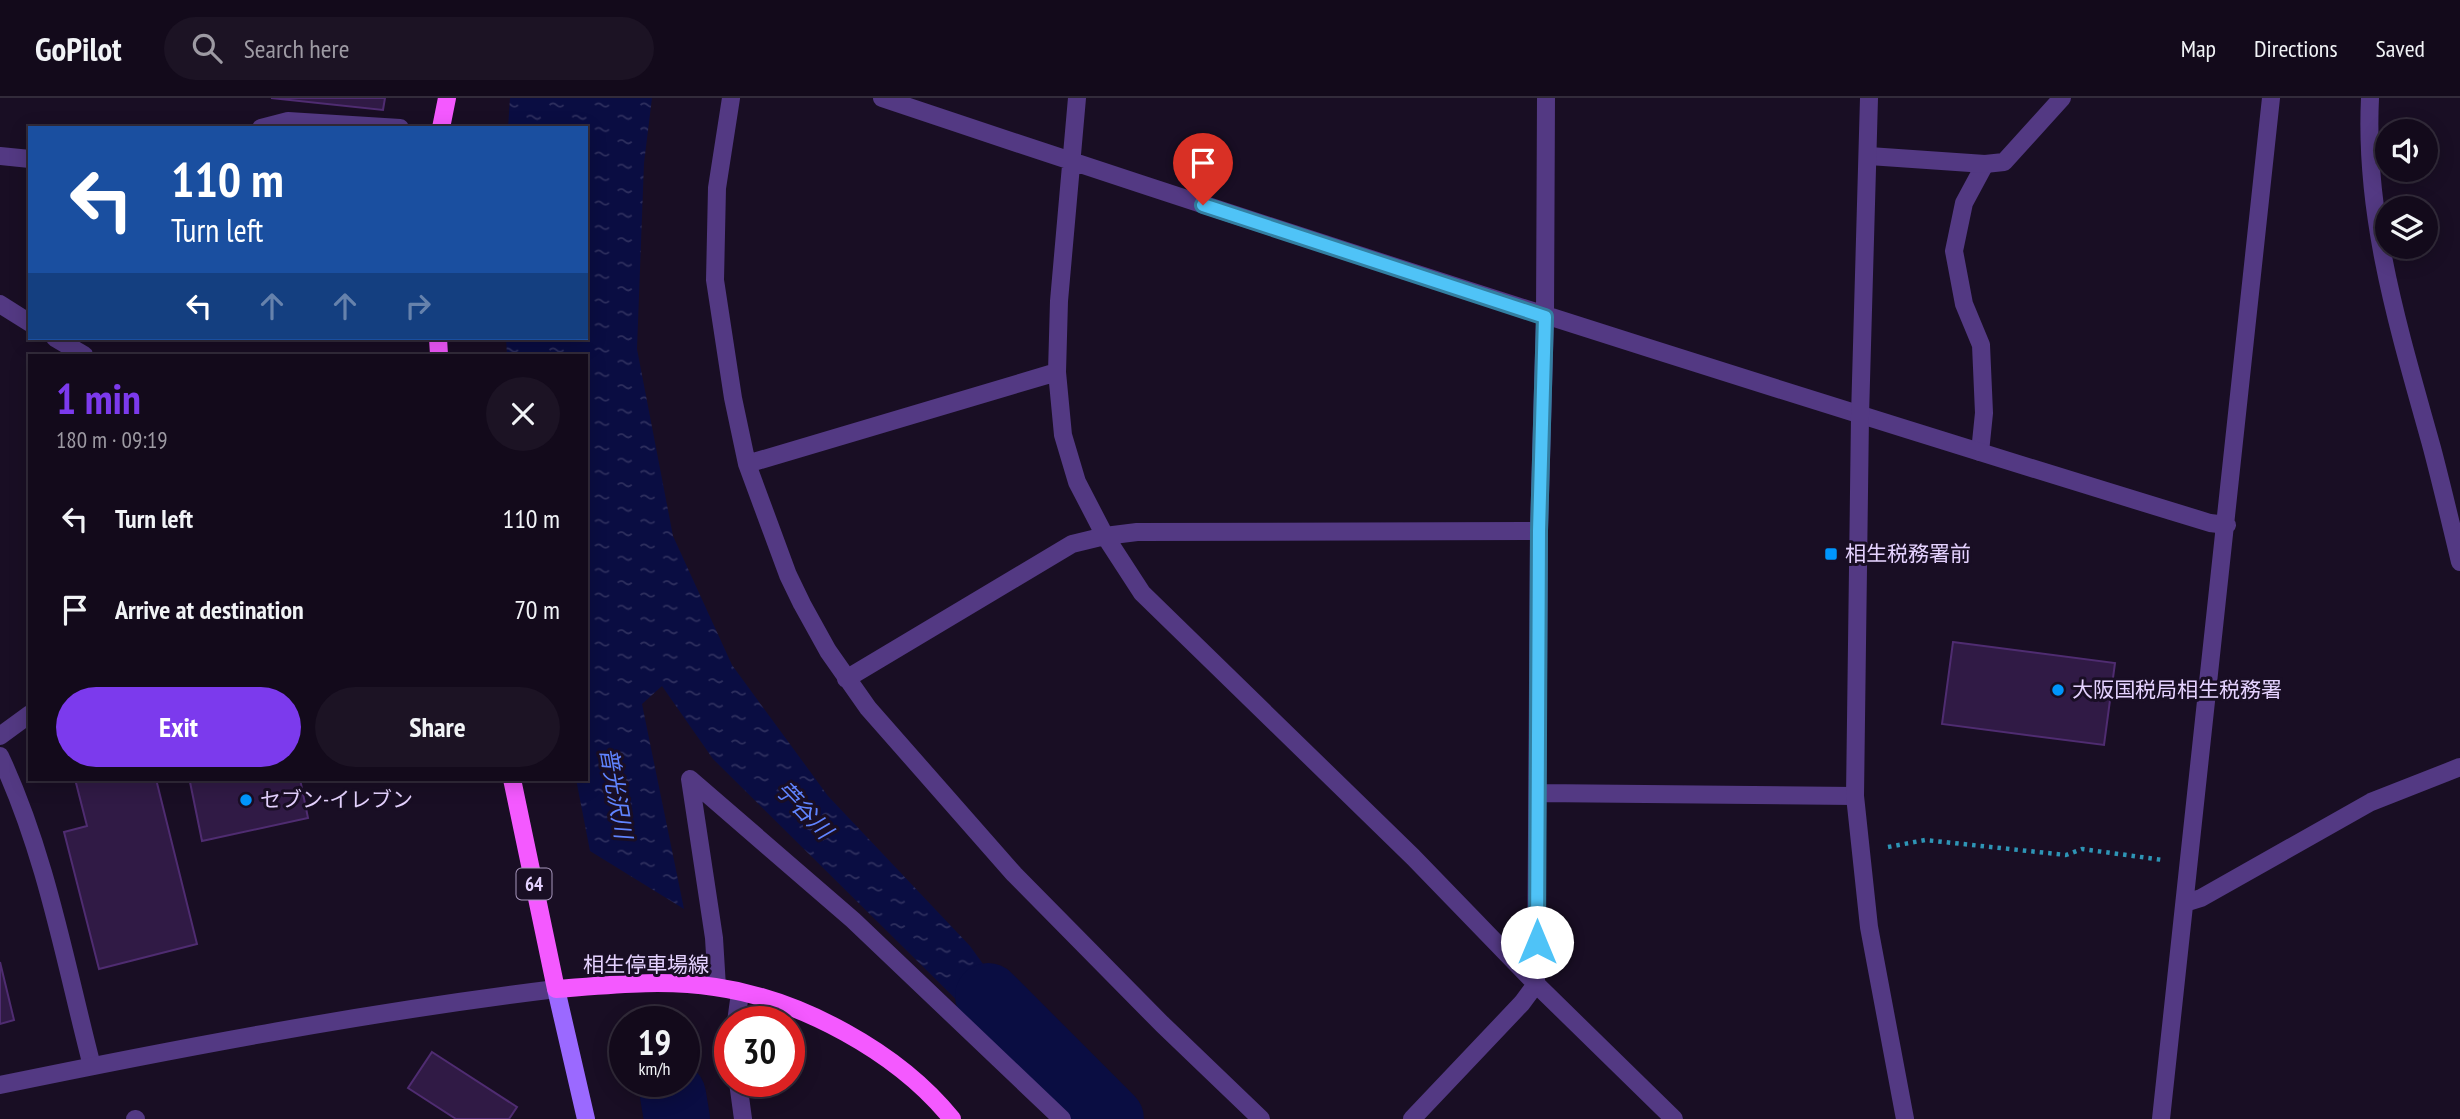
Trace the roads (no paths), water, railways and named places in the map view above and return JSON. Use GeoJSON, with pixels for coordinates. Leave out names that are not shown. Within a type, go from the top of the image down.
{"type":"FeatureCollection","features":[{"type":"Feature","properties":{"kind":"main road"},"geometry":{"type":"LineString","coordinates":[[442,126],[447,98]]}},
{"type":"Feature","properties":{"kind":"main road","name":"相生停車場線"},"geometry":{"type":"LineString","coordinates":[[512,781],[556,989],[677,983],[717,987],[772,1000],[840,1029],[905,1072],[952,1119]]}},
{"type":"Feature","properties":{"kind":"main road"},"geometry":{"type":"LineString","coordinates":[[556,989],[586,1119]]}},
{"type":"Feature","properties":{"kind":"street"},"geometry":{"type":"LineString","coordinates":[[731,98],[717,188],[715,280],[733,398],[747,464],[788,575],[846,679],[868,708],[1014,874],[1162,1024],[1261,1119]]}},
{"type":"Feature","properties":{"kind":"street"},"geometry":{"type":"LineString","coordinates":[[882,98],[1545,317],[2210,523],[2227,525]]}},
{"type":"Feature","properties":{"kind":"street"},"geometry":{"type":"LineString","coordinates":[[1077,98],[1059,301],[1057,372],[1063,435],[1077,482],[1105,536],[1142,593],[1674,1119]]}},
{"type":"Feature","properties":{"kind":"street"},"geometry":{"type":"LineString","coordinates":[[1412,1119],[1522,1003],[1536,984],[1539,531],[1545,317],[1546,98]]}},
{"type":"Feature","properties":{"kind":"street"},"geometry":{"type":"LineString","coordinates":[[1869,98],[1860,416],[1855,796],[1869,927],[1905,1119]]}},
{"type":"Feature","properties":{"kind":"street"},"geometry":{"type":"LineString","coordinates":[[1869,156],[1985,164],[2004,162],[2062,98]]}},
{"type":"Feature","properties":{"kind":"street"},"geometry":{"type":"LineString","coordinates":[[2161,1119],[2271,98]]}},
{"type":"Feature","properties":{"kind":"street"},"geometry":{"type":"LineString","coordinates":[[2370,98],[2372,177],[2382,255],[2397,326],[2460,562]]}},
{"type":"Feature","properties":{"kind":"street"},"geometry":{"type":"LineString","coordinates":[[269,126],[288,121],[368,126]]}},
{"type":"Feature","properties":{"kind":"street"},"geometry":{"type":"LineString","coordinates":[[0,156],[28,159]]}},
{"type":"Feature","properties":{"kind":"street"},"geometry":{"type":"LineString","coordinates":[[1980,452],[1984,412],[1981,345],[1964,304],[1954,250],[1964,203],[1985,164]]}},
{"type":"Feature","properties":{"kind":"street"},"geometry":{"type":"LineString","coordinates":[[0,304],[28,322]]}},
{"type":"Feature","properties":{"kind":"street"},"geometry":{"type":"LineString","coordinates":[[58,340],[82,354]]}},
{"type":"Feature","properties":{"kind":"street"},"geometry":{"type":"LineString","coordinates":[[747,464],[1057,372]]}},
{"type":"Feature","properties":{"kind":"street"},"geometry":{"type":"LineString","coordinates":[[846,679],[1072,544],[1105,536],[1137,532],[1539,531]]}},
{"type":"Feature","properties":{"kind":"street"},"geometry":{"type":"LineString","coordinates":[[0,736],[28,715]]}},
{"type":"Feature","properties":{"kind":"street"},"geometry":{"type":"LineString","coordinates":[[0,756],[20,798],[43,871],[92,1066]]}},
{"type":"Feature","properties":{"kind":"street"},"geometry":{"type":"LineString","coordinates":[[2185,903],[2201,898],[2371,802],[2460,767]]}},
{"type":"Feature","properties":{"kind":"street"},"geometry":{"type":"LineString","coordinates":[[717,987],[714,939],[690,779],[853,920],[1062,1119]]}},
{"type":"Feature","properties":{"kind":"street"},"geometry":{"type":"LineString","coordinates":[[1538,793],[1855,796]]}},
{"type":"Feature","properties":{"kind":"street"},"geometry":{"type":"LineString","coordinates":[[0,1085],[175,1049],[464,1000],[556,989]]}},
{"type":"Feature","properties":{"kind":"street"},"geometry":{"type":"LineString","coordinates":[[738,1006],[740,993]]}},
{"type":"Feature","properties":{"kind":"street"},"geometry":{"type":"LineString","coordinates":[[740,1097],[743,1119]]}},
{"type":"Feature","properties":{"kind":"water"},"geometry":{"type":"Polygon","coordinates":[[[510,98],[652,98],[644,163],[637,349],[673,536],[732,665],[828,796],[970,946],[1095,1119],[1090,1119],[994,1037],[713,759],[662,686],[642,704],[684,909],[590,851],[576,781],[588,781],[588,354],[507,354],[506,340],[588,340],[588,126],[508,126],[510,98]]]}},
{"type":"Feature","properties":{"kind":"waterway","name":"苧谷川"},"geometry":{"type":"LineString","coordinates":[[988,996],[1111,1119]]}},
{"type":"Feature","properties":{"kind":"waterway","name":"普光沢川"},"geometry":{"type":"LineString","coordinates":[[673,1097],[677,1119]]}},
{"type":"Feature","properties":{"kind":"place","name":"相生税務署前"},"geometry":{"type":"Point","coordinates":[1831,554]}},
{"type":"Feature","properties":{"kind":"place","name":"大阪国税局相生税務署"},"geometry":{"type":"Point","coordinates":[2058,690]}},
{"type":"Feature","properties":{"kind":"place","name":"セブン-イレブン"},"geometry":{"type":"Point","coordinates":[246,800]}}]}
